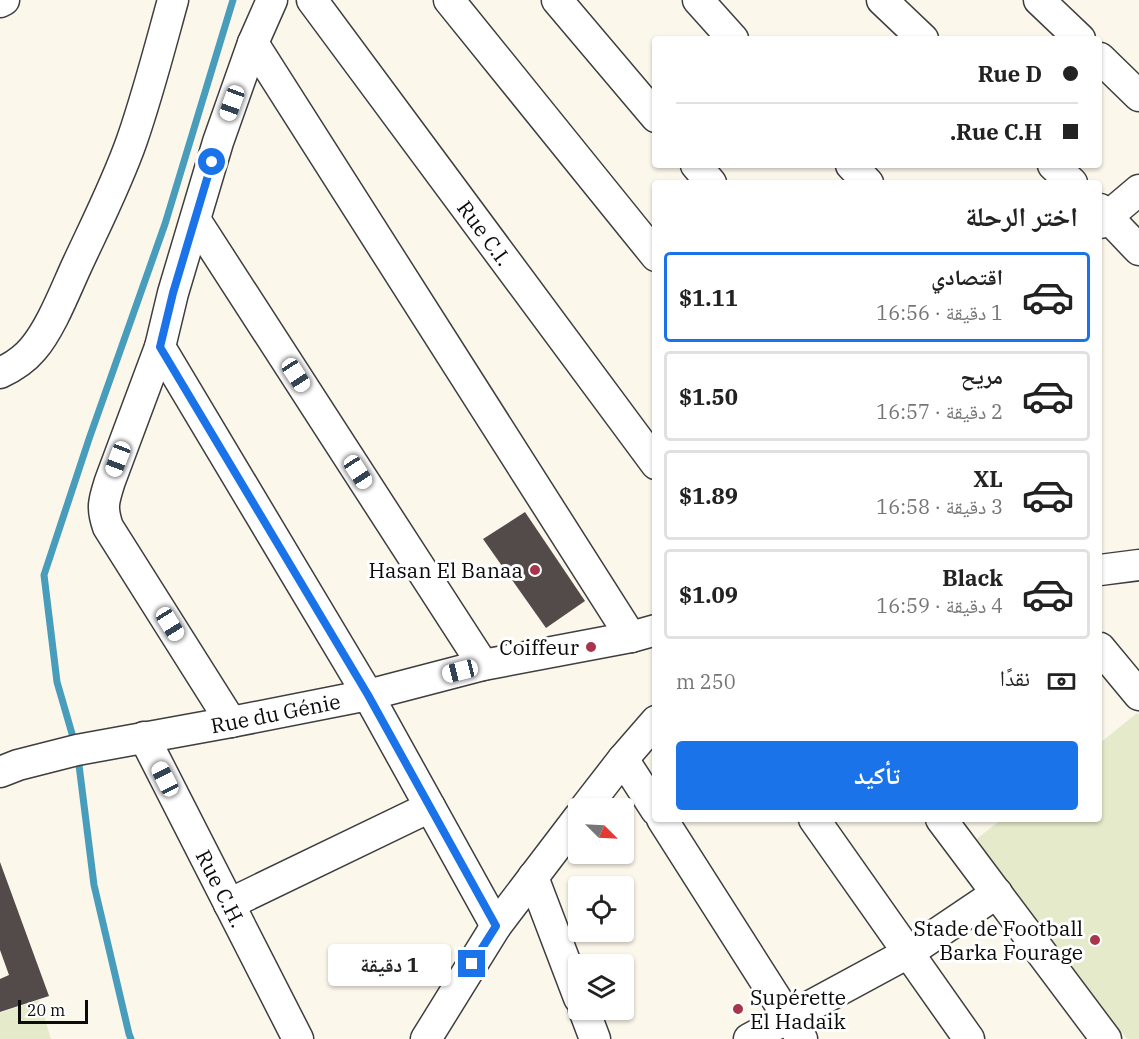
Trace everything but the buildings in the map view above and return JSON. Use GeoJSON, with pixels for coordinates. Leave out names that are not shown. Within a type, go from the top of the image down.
{"type":"FeatureCollection","features":[{"type":"Feature","properties":{"kind":"street"},"geometry":{"type":"LineString","coordinates":[[0,373],[15,366],[34,349],[68,286],[132,140],[173,0]]}},
{"type":"Feature","properties":{"kind":"street"},"geometry":{"type":"LineString","coordinates":[[231,722],[108,526],[103,513],[110,481],[160,347],[173,293],[218,142],[253,44],[272,0]]}},
{"type":"Feature","properties":{"kind":"street","name":"Rue C.I."},"geometry":{"type":"LineString","coordinates":[[312,0],[652,459]]}},
{"type":"Feature","properties":{"kind":"street"},"geometry":{"type":"LineString","coordinates":[[449,0],[652,251]]}},
{"type":"Feature","properties":{"kind":"street"},"geometry":{"type":"LineString","coordinates":[[557,0],[652,112]]}},
{"type":"Feature","properties":{"kind":"street"},"geometry":{"type":"LineString","coordinates":[[698,0],[730,36]]}},
{"type":"Feature","properties":{"kind":"street"},"geometry":{"type":"LineString","coordinates":[[882,0],[920,36]]}},
{"type":"Feature","properties":{"kind":"street"},"geometry":{"type":"LineString","coordinates":[[1039,0],[1077,36]]}},
{"type":"Feature","properties":{"kind":"street"},"geometry":{"type":"LineString","coordinates":[[253,44],[643,633]]}},
{"type":"Feature","properties":{"kind":"street"},"geometry":{"type":"LineString","coordinates":[[1102,60],[1139,96]]}},
{"type":"Feature","properties":{"kind":"street"},"geometry":{"type":"LineString","coordinates":[[698,168],[708,180]]}},
{"type":"Feature","properties":{"kind":"street"},"geometry":{"type":"LineString","coordinates":[[854,168],[865,180]]}},
{"type":"Feature","properties":{"kind":"street"},"geometry":{"type":"LineString","coordinates":[[1056,168],[1069,180]]}},
{"type":"Feature","properties":{"kind":"street"},"geometry":{"type":"LineString","coordinates":[[1139,190],[1102,216],[1139,250]]}},
{"type":"Feature","properties":{"kind":"street"},"geometry":{"type":"LineString","coordinates":[[196,221],[483,665]]}},
{"type":"Feature","properties":{"kind":"street"},"geometry":{"type":"LineString","coordinates":[[160,347],[368,695],[496,926]]}},
{"type":"Feature","properties":{"kind":"street"},"geometry":{"type":"LineString","coordinates":[[1102,570],[1139,565]]}},
{"type":"Feature","properties":{"kind":"street","name":"Rue du Génie"},"geometry":{"type":"LineString","coordinates":[[0,772],[77,750],[368,695],[483,665],[643,633]]}},
{"type":"Feature","properties":{"kind":"street"},"geometry":{"type":"LineString","coordinates":[[1102,650],[1139,695]]}},
{"type":"Feature","properties":{"kind":"street"},"geometry":{"type":"LineString","coordinates":[[593,798],[652,726]]}},
{"type":"Feature","properties":{"kind":"street","name":"Rue C.H."},"geometry":{"type":"LineString","coordinates":[[144,737],[298,1039]]}},
{"type":"Feature","properties":{"kind":"street"},"geometry":{"type":"LineString","coordinates":[[623,759],[652,804]]}},
{"type":"Feature","properties":{"kind":"street"},"geometry":{"type":"LineString","coordinates":[[229,904],[430,807]]}},
{"type":"Feature","properties":{"kind":"street"},"geometry":{"type":"LineString","coordinates":[[664,822],[795,1028]]}},
{"type":"Feature","properties":{"kind":"street"},"geometry":{"type":"LineString","coordinates":[[816,822],[969,1039]]}},
{"type":"Feature","properties":{"kind":"street"},"geometry":{"type":"LineString","coordinates":[[943,822],[1106,1039]]}},
{"type":"Feature","properties":{"kind":"street"},"geometry":{"type":"LineString","coordinates":[[426,1039],[496,926],[568,831]]}},
{"type":"Feature","properties":{"kind":"street"},"geometry":{"type":"LineString","coordinates":[[533,877],[568,969]]}},
{"type":"Feature","properties":{"kind":"street"},"geometry":{"type":"LineString","coordinates":[[749,1039],[795,1028],[997,893]]}},
{"type":"Feature","properties":{"kind":"street"},"geometry":{"type":"LineString","coordinates":[[588,1020],[595,1039]]}},
{"type":"Feature","properties":{"kind":"green space","name":"Stade de Football Barka Fourage"},"geometry":{"type":"Polygon","coordinates":[[[1137,713],[1139,715],[1139,1039],[1127,1039],[974,841],[998,822],[1102,822],[1102,741],[1137,713]]]}},
{"type":"Feature","properties":{"kind":"green space"},"geometry":{"type":"Polygon","coordinates":[[[39,1000],[51,1039],[0,1039],[0,1013],[39,1000]]]}},
{"type":"Feature","properties":{"kind":"waterway"},"geometry":{"type":"LineString","coordinates":[[75,744],[57,682],[44,575],[165,224],[233,0]]}},
{"type":"Feature","properties":{"kind":"waterway"},"geometry":{"type":"LineString","coordinates":[[78,757],[94,885],[131,1039]]}},
{"type":"Feature","properties":{"kind":"place","name":"Hasan El Banaa"},"geometry":{"type":"Point","coordinates":[535,570]}},
{"type":"Feature","properties":{"kind":"place","name":"Coiffeur"},"geometry":{"type":"Point","coordinates":[591,647]}},
{"type":"Feature","properties":{"kind":"place","name":"Stade de Football Barka Fourage"},"geometry":{"type":"Point","coordinates":[1095,940]}},
{"type":"Feature","properties":{"kind":"place","name":"Supérette El Hadaik"},"geometry":{"type":"Point","coordinates":[738,1009]}},
{"type":"Feature","properties":{"kind":"route"},"geometry":{"type":"LineString","coordinates":[[212,162],[173,293],[160,347],[368,695],[496,926],[472,964]]}}]}
